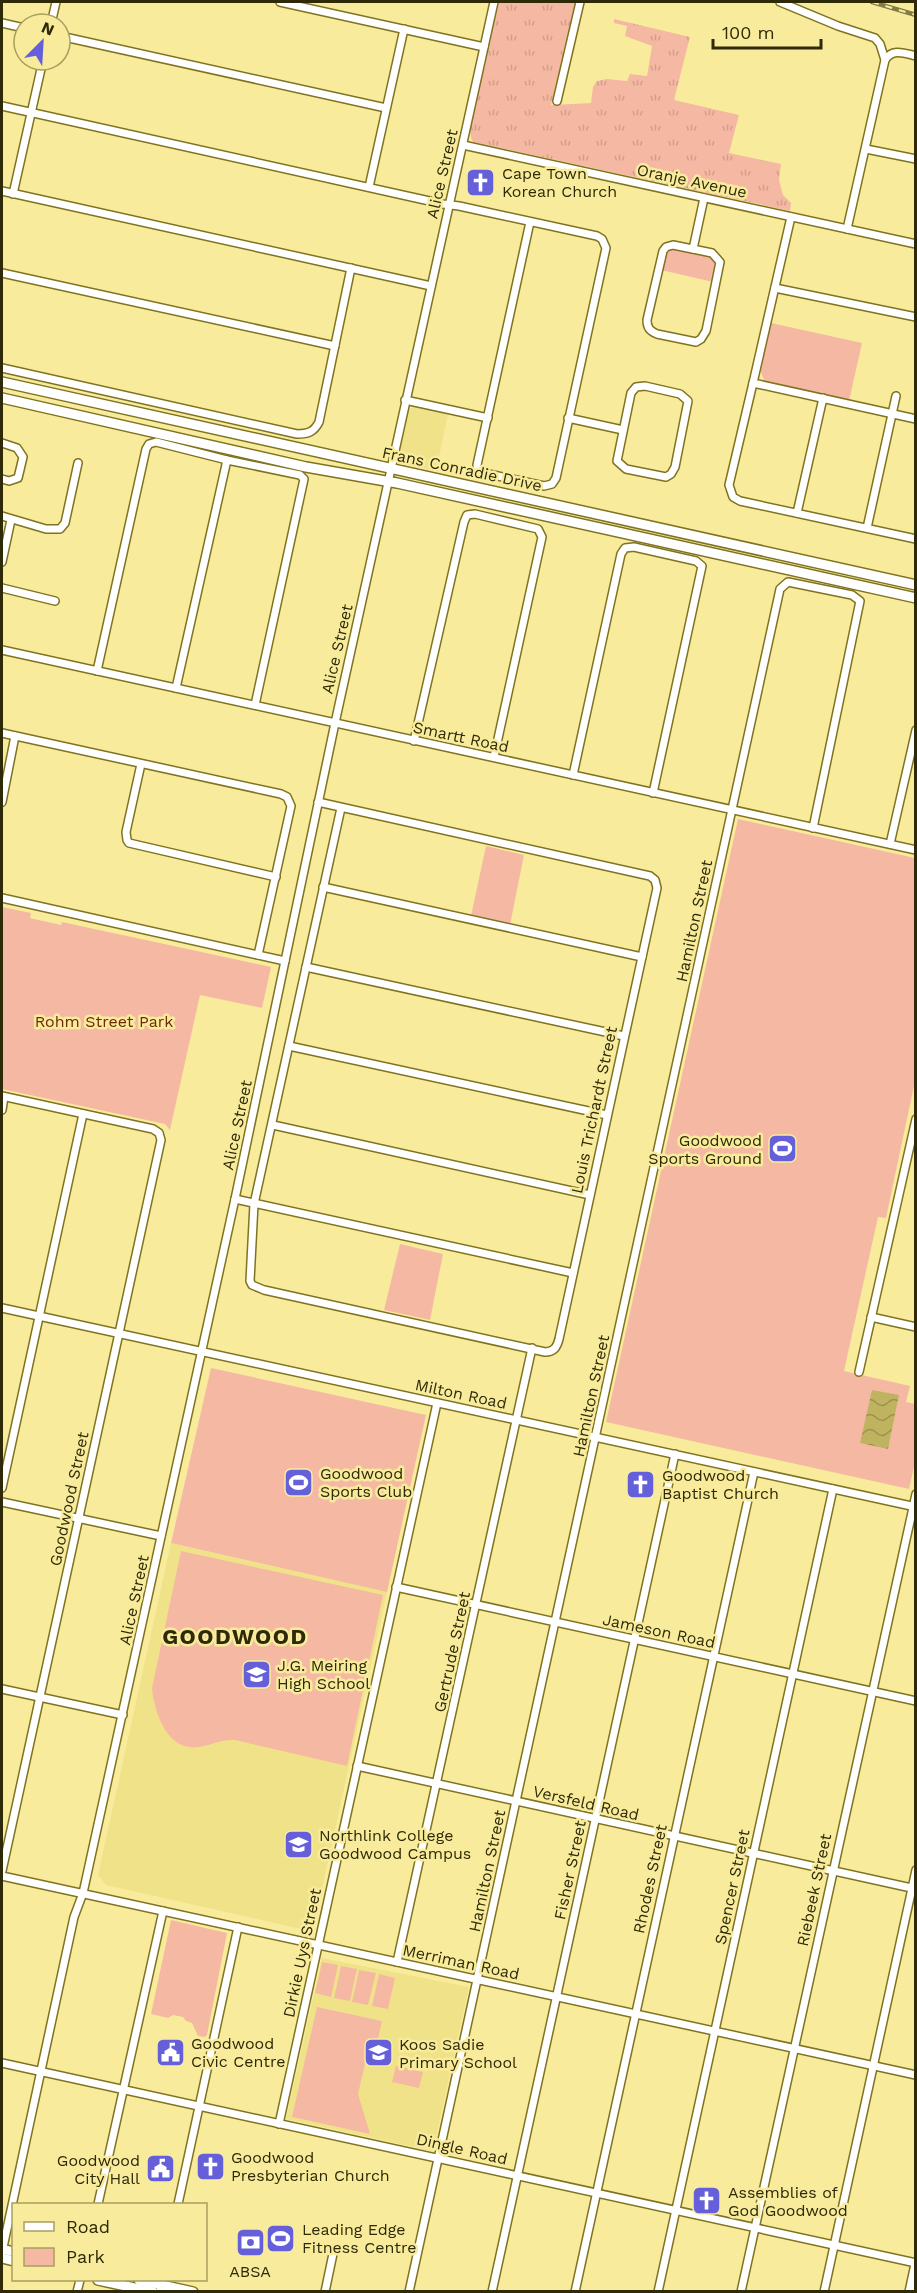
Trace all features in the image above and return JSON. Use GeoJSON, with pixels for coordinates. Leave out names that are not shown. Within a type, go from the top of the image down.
{"type":"FeatureCollection","features":[{"type":"Feature","properties":{"kind":"main road","name":"Frans Conradie Drive"},"geometry":{"type":"LineString","coordinates":[[2,382],[915,585]]}},
{"type":"Feature","properties":{"kind":"main road","name":"Frans Conradie Drive"},"geometry":{"type":"LineString","coordinates":[[2,398],[306,467],[388,482],[915,598]]}},
{"type":"Feature","properties":{"kind":"main road"},"geometry":{"type":"LineString","coordinates":[[910,2292],[915,2264]]}},
{"type":"Feature","properties":{"kind":"main road"},"geometry":{"type":"LineString","coordinates":[[103,2281],[153,2292]]}},
{"type":"Feature","properties":{"kind":"main road"},"geometry":{"type":"LineString","coordinates":[[143,2281],[193,2292]]}},
{"type":"Feature","properties":{"kind":"street"},"geometry":{"type":"LineString","coordinates":[[280,2],[484,46]]}},
{"type":"Feature","properties":{"kind":"street","name":"Alice Street"},"geometry":{"type":"LineString","coordinates":[[12,2203],[74,1917],[82,1893],[123,1715],[335,723],[494,2]]}},
{"type":"Feature","properties":{"kind":"street"},"geometry":{"type":"LineString","coordinates":[[557,101],[580,2]]}},
{"type":"Feature","properties":{"kind":"street"},"geometry":{"type":"LineString","coordinates":[[780,2],[838,26],[875,38],[880,44],[885,60],[847,229]]}},
{"type":"Feature","properties":{"kind":"street"},"geometry":{"type":"LineString","coordinates":[[369,187],[404,29]]}},
{"type":"Feature","properties":{"kind":"street"},"geometry":{"type":"LineString","coordinates":[[72,39],[386,108]]}},
{"type":"Feature","properties":{"kind":"street"},"geometry":{"type":"LineString","coordinates":[[885,60],[897,52],[915,56]]}},
{"type":"Feature","properties":{"kind":"street"},"geometry":{"type":"LineString","coordinates":[[13,194],[41,72]]}},
{"type":"Feature","properties":{"kind":"street"},"geometry":{"type":"LineString","coordinates":[[2,106],[600,237],[606,248],[556,478],[552,484],[544,486],[490,475],[478,470],[530,222]]}},
{"type":"Feature","properties":{"kind":"street","name":"Oranje Avenue"},"geometry":{"type":"LineString","coordinates":[[463,144],[915,244]]}},
{"type":"Feature","properties":{"kind":"street"},"geometry":{"type":"LineString","coordinates":[[866,149],[915,159]]}},
{"type":"Feature","properties":{"kind":"street"},"geometry":{"type":"LineString","coordinates":[[2,191],[431,286]]}},
{"type":"Feature","properties":{"kind":"street"},"geometry":{"type":"LineString","coordinates":[[693,249],[704,198]]}},
{"type":"Feature","properties":{"kind":"street"},"geometry":{"type":"LineString","coordinates":[[791,217],[729,485],[730,491],[740,501],[915,539]]}},
{"type":"Feature","properties":{"kind":"street"},"geometry":{"type":"LineString","coordinates":[[673,245],[693,249],[712,253],[720,262],[706,331],[702,339],[696,342],[657,334],[649,329],[647,324],[663,251],[666,247],[673,245]]}},
{"type":"Feature","properties":{"kind":"street"},"geometry":{"type":"LineString","coordinates":[[2,368],[297,434],[312,431],[319,422],[351,268]]}},
{"type":"Feature","properties":{"kind":"street"},"geometry":{"type":"LineString","coordinates":[[2,273],[335,346]]}},
{"type":"Feature","properties":{"kind":"street"},"geometry":{"type":"LineString","coordinates":[[775,288],[915,317]]}},
{"type":"Feature","properties":{"kind":"street"},"geometry":{"type":"LineString","coordinates":[[753,382],[915,419]]}},
{"type":"Feature","properties":{"kind":"street"},"geometry":{"type":"LineString","coordinates":[[645,386],[680,394],[688,401],[675,467],[669,476],[630,470],[619,465],[617,456],[623,430],[631,393],[636,387],[645,386]]}},
{"type":"Feature","properties":{"kind":"street"},"geometry":{"type":"LineString","coordinates":[[867,528],[896,396]]}},
{"type":"Feature","properties":{"kind":"street"},"geometry":{"type":"LineString","coordinates":[[797,513],[823,398]]}},
{"type":"Feature","properties":{"kind":"street"},"geometry":{"type":"LineString","coordinates":[[405,400],[488,418]]}},
{"type":"Feature","properties":{"kind":"street"},"geometry":{"type":"LineString","coordinates":[[568,418],[623,430]]}},
{"type":"Feature","properties":{"kind":"street"},"geometry":{"type":"LineString","coordinates":[[97,671],[143,460],[149,444],[156,442],[226,460],[300,475],[304,479],[255,705]]}},
{"type":"Feature","properties":{"kind":"street"},"geometry":{"type":"LineString","coordinates":[[2,443],[18,448],[23,457],[18,478],[9,481],[2,479]]}},
{"type":"Feature","properties":{"kind":"street"},"geometry":{"type":"LineString","coordinates":[[176,688],[226,460]]}},
{"type":"Feature","properties":{"kind":"street"},"geometry":{"type":"LineString","coordinates":[[2,516],[53,530],[63,527],[78,463]]}},
{"type":"Feature","properties":{"kind":"street"},"geometry":{"type":"LineString","coordinates":[[414,741],[465,518],[467,515],[474,514],[538,529],[542,537],[494,757]]}},
{"type":"Feature","properties":{"kind":"street"},"geometry":{"type":"LineString","coordinates":[[2,562],[11,520]]}},
{"type":"Feature","properties":{"kind":"street"},"geometry":{"type":"LineString","coordinates":[[573,775],[622,551],[634,547],[700,564],[701,573],[653,792]]}},
{"type":"Feature","properties":{"kind":"street","name":"Hamilton Street"},"geometry":{"type":"LineString","coordinates":[[409,2292],[732,810],[782,585],[788,582],[852,596],[859,599],[860,605],[813,828]]}},
{"type":"Feature","properties":{"kind":"street"},"geometry":{"type":"LineString","coordinates":[[2,588],[55,600]]}},
{"type":"Feature","properties":{"kind":"street","name":"Smartt Road"},"geometry":{"type":"LineString","coordinates":[[2,650],[915,850]]}},
{"type":"Feature","properties":{"kind":"street"},"geometry":{"type":"LineString","coordinates":[[890,844],[915,730]]}},
{"type":"Feature","properties":{"kind":"street"},"geometry":{"type":"LineString","coordinates":[[2,733],[287,797],[291,806],[258,955]]}},
{"type":"Feature","properties":{"kind":"street"},"geometry":{"type":"LineString","coordinates":[[2,802],[15,736]]}},
{"type":"Feature","properties":{"kind":"street"},"geometry":{"type":"LineString","coordinates":[[141,764],[126,832],[127,840],[139,846],[276,877]]}},
{"type":"Feature","properties":{"kind":"street"},"geometry":{"type":"LineString","coordinates":[[318,802],[340,808]]}},
{"type":"Feature","properties":{"kind":"street","name":"Alice Street"},"geometry":{"type":"LineString","coordinates":[[340,808],[273,1125],[254,1204],[250,1281],[256,1288],[545,1352],[555,1349]]}},
{"type":"Feature","properties":{"kind":"street","name":"Louis Trichardt Street"},"geometry":{"type":"LineString","coordinates":[[340,808],[653,877],[657,888],[555,1349]]}},
{"type":"Feature","properties":{"kind":"street"},"geometry":{"type":"LineString","coordinates":[[323,887],[642,957]]}},
{"type":"Feature","properties":{"kind":"street"},"geometry":{"type":"LineString","coordinates":[[2,898],[285,961]]}},
{"type":"Feature","properties":{"kind":"street"},"geometry":{"type":"LineString","coordinates":[[306,967],[624,1036]]}},
{"type":"Feature","properties":{"kind":"street"},"geometry":{"type":"LineString","coordinates":[[289,1046],[607,1115]]}},
{"type":"Feature","properties":{"kind":"street"},"geometry":{"type":"LineString","coordinates":[[2,1110],[3,1097],[83,1114],[2,1488]]}},
{"type":"Feature","properties":{"kind":"street","name":"Goodwood Street"},"geometry":{"type":"LineString","coordinates":[[2,1871],[160,1144],[159,1133],[153,1129],[83,1114]]}},
{"type":"Feature","properties":{"kind":"street"},"geometry":{"type":"LineString","coordinates":[[859,1372],[913,1141],[915,1119]]}},
{"type":"Feature","properties":{"kind":"street"},"geometry":{"type":"LineString","coordinates":[[273,1125],[590,1195]]}},
{"type":"Feature","properties":{"kind":"street"},"geometry":{"type":"LineString","coordinates":[[235,1199],[573,1273]]}},
{"type":"Feature","properties":{"kind":"street","name":"Milton Road"},"geometry":{"type":"LineString","coordinates":[[2,1308],[914,1507]]}},
{"type":"Feature","properties":{"kind":"street"},"geometry":{"type":"LineString","coordinates":[[871,1317],[915,1327]]}},
{"type":"Feature","properties":{"kind":"street","name":"Gertrude Street"},"geometry":{"type":"LineString","coordinates":[[397,1962],[532,1348]]}},
{"type":"Feature","properties":{"kind":"street","name":"Dirkie Uys Street"},"geometry":{"type":"LineString","coordinates":[[279,2124],[437,1402]]}},
{"type":"Feature","properties":{"kind":"street","name":"Fisher Street"},"geometry":{"type":"LineString","coordinates":[[492,2292],[675,1454]]}},
{"type":"Feature","properties":{"kind":"street","name":"Rhodes Street"},"geometry":{"type":"LineString","coordinates":[[575,2292],[754,1472]]}},
{"type":"Feature","properties":{"kind":"street","name":"Spencer Street"},"geometry":{"type":"LineString","coordinates":[[658,2292],[833,1489]]}},
{"type":"Feature","properties":{"kind":"street","name":"Riebeek Street"},"geometry":{"type":"LineString","coordinates":[[741,2292],[915,1494]]}},
{"type":"Feature","properties":{"kind":"street"},"geometry":{"type":"LineString","coordinates":[[2,1502],[161,1536]]}},
{"type":"Feature","properties":{"kind":"street","name":"Jameson Road"},"geometry":{"type":"LineString","coordinates":[[396,1587],[915,1701]]}},
{"type":"Feature","properties":{"kind":"street"},"geometry":{"type":"LineString","coordinates":[[2,1689],[123,1715]]}},
{"type":"Feature","properties":{"kind":"street","name":"Versfeld Road"},"geometry":{"type":"LineString","coordinates":[[357,1766],[914,1888]]}},
{"type":"Feature","properties":{"kind":"street"},"geometry":{"type":"LineString","coordinates":[[824,2292],[914,1888],[915,1870]]}},
{"type":"Feature","properties":{"kind":"street","name":"Merriman Road"},"geometry":{"type":"LineString","coordinates":[[2,1876],[915,2075]]}},
{"type":"Feature","properties":{"kind":"street"},"geometry":{"type":"LineString","coordinates":[[98,2203],[163,1911]]}},
{"type":"Feature","properties":{"kind":"street"},"geometry":{"type":"LineString","coordinates":[[178,2203],[238,1927]]}},
{"type":"Feature","properties":{"kind":"street","name":"Dingle Road"},"geometry":{"type":"LineString","coordinates":[[2,2063],[438,2157],[915,2264]]}},
{"type":"Feature","properties":{"kind":"street","name":"Alice Street"},"geometry":{"type":"LineString","coordinates":[[2,2250],[12,2204]]}},
{"type":"Feature","properties":{"kind":"street"},"geometry":{"type":"LineString","coordinates":[[325,2292],[334,2249]]}},
{"type":"Feature","properties":{"kind":"shaded area"},"geometry":{"type":"Polygon","coordinates":[[[411,408],[448,414],[436,471],[398,462],[407,414],[411,408]]]}},
{"type":"Feature","properties":{"kind":"shaded area","name":"J.G. Meiring High School"},"geometry":{"type":"Polygon","coordinates":[[[171,1543],[387,1592],[314,1926],[310,1931],[106,1885],[98,1875],[171,1543]]]}},
{"type":"Feature","properties":{"kind":"shaded area","name":"Koos Sadie Primary School"},"geometry":{"type":"Polygon","coordinates":[[[322,1958],[469,1987],[433,2151],[286,2119],[322,1958]]]}},
{"type":"Feature","properties":{"kind":"green space"},"geometry":{"type":"Polygon","coordinates":[[[499,2],[575,2],[551,105],[591,103],[593,87],[597,81],[607,79],[627,81],[630,74],[647,76],[652,46],[625,36],[627,26],[614,23],[614,19],[690,37],[674,100],[739,115],[729,153],[781,164],[779,180],[783,195],[791,203],[790,211],[473,142],[470,129],[499,2]]]}},
{"type":"Feature","properties":{"kind":"green space"},"geometry":{"type":"Polygon","coordinates":[[[672,249],[713,258],[716,265],[713,282],[661,270],[665,252],[672,249]]]}},
{"type":"Feature","properties":{"kind":"green space"},"geometry":{"type":"Polygon","coordinates":[[[771,323],[862,343],[849,401],[764,380],[760,370],[771,323]]]}},
{"type":"Feature","properties":{"kind":"green space","name":"Goodwood Sports Ground"},"geometry":{"type":"Polygon","coordinates":[[[738,819],[915,858],[915,1081],[886,1218],[878,1217],[844,1371],[910,1386],[906,1402],[915,1404],[916,1458],[909,1489],[606,1422],[738,819]]]}},
{"type":"Feature","properties":{"kind":"green space"},"geometry":{"type":"Polygon","coordinates":[[[486,846],[524,855],[510,925],[471,916],[486,846]]]}},
{"type":"Feature","properties":{"kind":"green space","name":"Rohm Street Park"},"geometry":{"type":"Polygon","coordinates":[[[2,907],[31,913],[30,918],[61,925],[62,922],[271,967],[262,1008],[200,995],[170,1130],[165,1124],[2,1089],[2,907]]]}},
{"type":"Feature","properties":{"kind":"green space"},"geometry":{"type":"Polygon","coordinates":[[[400,1244],[443,1254],[430,1320],[384,1310],[400,1244]]]}},
{"type":"Feature","properties":{"kind":"green space","name":"Goodwood Sports Club"},"geometry":{"type":"Polygon","coordinates":[[[211,1368],[426,1415],[387,1592],[171,1543],[211,1368]]]}},
{"type":"Feature","properties":{"kind":"green space"},"geometry":{"type":"Polygon","coordinates":[[[181,1551],[383,1595],[347,1766],[235,1740],[188,1747],[178,1743],[164,1728],[159,1719],[152,1688],[181,1551]]]}},
{"type":"Feature","properties":{"kind":"green space"},"geometry":{"type":"Polygon","coordinates":[[[171,1920],[227,1933],[205,2037],[198,2036],[192,2023],[183,2017],[173,2015],[168,2018],[151,2014],[171,1920]]]}},
{"type":"Feature","properties":{"kind":"green space"},"geometry":{"type":"Polygon","coordinates":[[[322,1962],[338,1965],[331,1997],[315,1993],[322,1962]]]}},
{"type":"Feature","properties":{"kind":"green space"},"geometry":{"type":"Polygon","coordinates":[[[341,1966],[357,1969],[350,2001],[334,1998],[341,1966]]]}},
{"type":"Feature","properties":{"kind":"green space"},"geometry":{"type":"Polygon","coordinates":[[[359,1970],[376,1973],[368,2005],[352,2002],[359,1970]]]}},
{"type":"Feature","properties":{"kind":"green space"},"geometry":{"type":"Polygon","coordinates":[[[379,1974],[395,1978],[388,2009],[372,2006],[379,1974]]]}},
{"type":"Feature","properties":{"kind":"green space"},"geometry":{"type":"Polygon","coordinates":[[[317,2007],[382,2021],[377,2043],[374,2043],[370,2058],[366,2060],[358,2094],[370,2134],[292,2117],[317,2007]]]}},
{"type":"Feature","properties":{"kind":"green space"},"geometry":{"type":"Polygon","coordinates":[[[396,2066],[423,2072],[419,2088],[392,2082],[396,2066]]]}},
{"type":"Feature","properties":{"kind":"water"},"geometry":{"type":"Polygon","coordinates":[[[872,1390],[899,1395],[888,1449],[860,1443],[872,1390]]]}},
{"type":"Feature","properties":{"kind":"railway"},"geometry":{"type":"LineString","coordinates":[[872,2],[916,15]]}},
{"type":"Feature","properties":{"kind":"place","name":"Cape Town Korean Church"},"geometry":{"type":"Point","coordinates":[481,182]}},
{"type":"Feature","properties":{"kind":"place","name":"Goodwood Sports Ground"},"geometry":{"type":"Point","coordinates":[783,1149]}},
{"type":"Feature","properties":{"kind":"place","name":"Goodwood Sports Club"},"geometry":{"type":"Point","coordinates":[299,1482]}},
{"type":"Feature","properties":{"kind":"place","name":"Goodwood Baptist Church"},"geometry":{"type":"Point","coordinates":[641,1484]}},
{"type":"Feature","properties":{"kind":"place","name":"J.G. Meiring High School"},"geometry":{"type":"Point","coordinates":[256,1674]}},
{"type":"Feature","properties":{"kind":"place","name":"Northlink College Goodwood Campus"},"geometry":{"type":"Point","coordinates":[298,1844]}},
{"type":"Feature","properties":{"kind":"place","name":"Goodwood Civic Centre"},"geometry":{"type":"Point","coordinates":[170,2052]}},
{"type":"Feature","properties":{"kind":"place","name":"Koos Sadie Primary School"},"geometry":{"type":"Point","coordinates":[378,2053]}},
{"type":"Feature","properties":{"kind":"place","name":"Goodwood Presbyterian Church"},"geometry":{"type":"Point","coordinates":[210,2166]}},
{"type":"Feature","properties":{"kind":"place","name":"Goodwood City Hall"},"geometry":{"type":"Point","coordinates":[161,2169]}},
{"type":"Feature","properties":{"kind":"place","name":"Assemblies of God Goodwood"},"geometry":{"type":"Point","coordinates":[707,2201]}},
{"type":"Feature","properties":{"kind":"place","name":"Leading Edge Fitness Centre"},"geometry":{"type":"Point","coordinates":[281,2238]}},
{"type":"Feature","properties":{"kind":"place","name":"ABSA"},"geometry":{"type":"Point","coordinates":[250,2243]}},
{"type":"Feature","properties":{"kind":"district","name":"GOODWOOD"},"geometry":{"type":"Point","coordinates":[235,1636]}}]}
